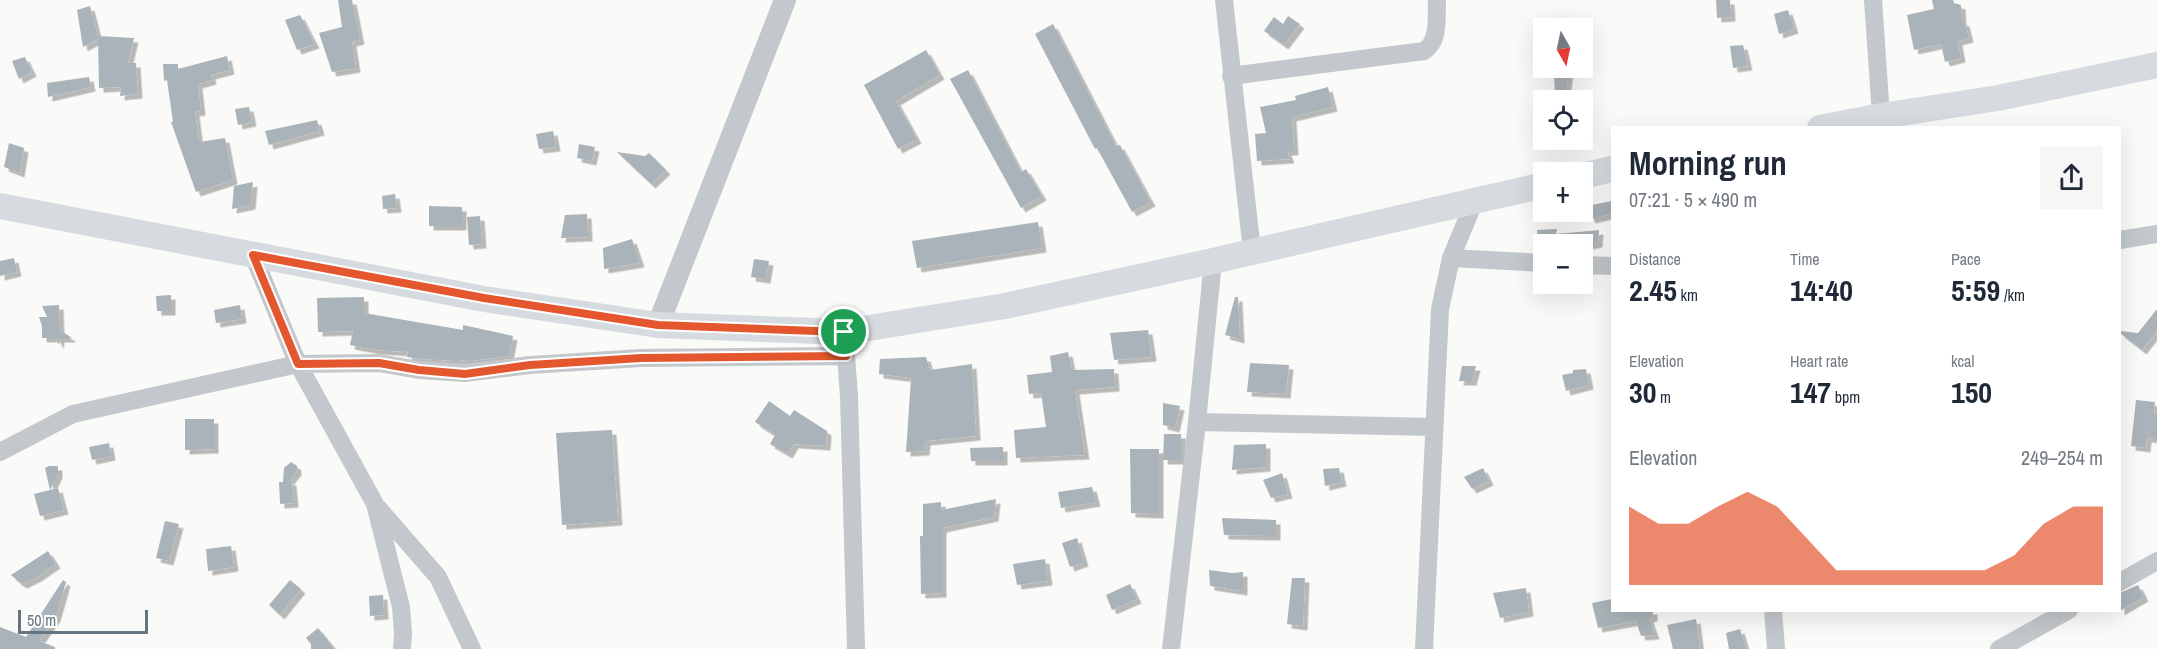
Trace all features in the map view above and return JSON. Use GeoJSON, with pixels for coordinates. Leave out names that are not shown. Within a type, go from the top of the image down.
{"type":"FeatureCollection","features":[{"type":"Feature","properties":{"kind":"main road"},"geometry":{"type":"LineString","coordinates":[[1830,126],[1998,98],[2157,64]]}},
{"type":"Feature","properties":{"kind":"main road"},"geometry":{"type":"LineString","coordinates":[[1593,173],[1611,169]]}},
{"type":"Feature","properties":{"kind":"main road"},"geometry":{"type":"LineString","coordinates":[[0,206],[484,298],[658,325],[845,344],[1533,187]]}},
{"type":"Feature","properties":{"kind":"street"},"geometry":{"type":"LineString","coordinates":[[658,325],[785,0]]}},
{"type":"Feature","properties":{"kind":"street"},"geometry":{"type":"LineString","coordinates":[[1224,0],[1252,251]]}},
{"type":"Feature","properties":{"kind":"street"},"geometry":{"type":"LineString","coordinates":[[1231,76],[1424,51],[1431,47],[1434,39],[1437,0]]}},
{"type":"Feature","properties":{"kind":"street"},"geometry":{"type":"LineString","coordinates":[[1873,0],[1881,116]]}},
{"type":"Feature","properties":{"kind":"street"},"geometry":{"type":"LineString","coordinates":[[1424,649],[1440,309],[1451,258],[1475,200]]}},
{"type":"Feature","properties":{"kind":"street"},"geometry":{"type":"LineString","coordinates":[[2121,240],[2157,234]]}},
{"type":"Feature","properties":{"kind":"street"},"geometry":{"type":"LineString","coordinates":[[253,255],[298,364],[375,504],[438,577],[472,649]]}},
{"type":"Feature","properties":{"kind":"street"},"geometry":{"type":"LineString","coordinates":[[1451,258],[1533,262]]}},
{"type":"Feature","properties":{"kind":"street"},"geometry":{"type":"LineString","coordinates":[[1171,649],[1213,261]]}},
{"type":"Feature","properties":{"kind":"street"},"geometry":{"type":"LineString","coordinates":[[1593,265],[1611,266]]}},
{"type":"Feature","properties":{"kind":"street"},"geometry":{"type":"LineString","coordinates":[[0,452],[73,414],[298,364],[379,363],[419,370],[465,374],[530,365],[845,344],[849,396],[856,649]]}},
{"type":"Feature","properties":{"kind":"street"},"geometry":{"type":"LineString","coordinates":[[1197,422],[1434,427]]}},
{"type":"Feature","properties":{"kind":"street"},"geometry":{"type":"LineString","coordinates":[[375,504],[400,607],[402,649]]}},
{"type":"Feature","properties":{"kind":"street"},"geometry":{"type":"LineString","coordinates":[[2121,581],[2157,561]]}},
{"type":"Feature","properties":{"kind":"street"},"geometry":{"type":"LineString","coordinates":[[1773,612],[1776,649]]}},
{"type":"Feature","properties":{"kind":"street"},"geometry":{"type":"LineString","coordinates":[[1999,649],[2064,612]]}},
{"type":"Feature","properties":{"kind":"building"},"geometry":{"type":"Polygon","coordinates":[[[338,0],[352,0],[360,40],[352,42],[356,68],[332,72],[319,33],[342,27],[338,0]]]}},
{"type":"Feature","properties":{"kind":"building"},"geometry":{"type":"Polygon","coordinates":[[[1716,0],[1730,0],[1731,17],[1717,18],[1716,0]]]}},
{"type":"Feature","properties":{"kind":"building"},"geometry":{"type":"Polygon","coordinates":[[[1932,0],[1953,0],[1954,3],[1961,5],[1962,21],[1965,22],[1969,38],[1958,41],[1961,58],[1945,62],[1941,44],[1914,50],[1907,15],[1934,9],[1932,0]]]}},
{"type":"Feature","properties":{"kind":"building"},"geometry":{"type":"Polygon","coordinates":[[[90,6],[98,37],[134,38],[128,63],[136,63],[138,94],[120,96],[121,87],[99,88],[98,39],[83,47],[77,10],[90,6]]]}},
{"type":"Feature","properties":{"kind":"building"},"geometry":{"type":"Polygon","coordinates":[[[1788,10],[1794,29],[1779,34],[1774,14],[1788,10]]]}},
{"type":"Feature","properties":{"kind":"building"},"geometry":{"type":"Polygon","coordinates":[[[300,15],[315,44],[297,50],[285,20],[300,15]]]}},
{"type":"Feature","properties":{"kind":"building"},"geometry":{"type":"Polygon","coordinates":[[[1288,16],[1300,24],[1284,45],[1264,31],[1274,17],[1283,24],[1288,16]]]}},
{"type":"Feature","properties":{"kind":"building"},"geometry":{"type":"Polygon","coordinates":[[[1053,24],[1116,146],[1120,145],[1151,202],[1132,212],[1097,148],[1095,149],[1035,34],[1053,24]]]}},
{"type":"Feature","properties":{"kind":"building"},"geometry":{"type":"Polygon","coordinates":[[[1743,45],[1748,66],[1733,68],[1730,46],[1743,45]]]}},
{"type":"Feature","properties":{"kind":"building"},"geometry":{"type":"Polygon","coordinates":[[[926,50],[940,75],[896,101],[917,139],[898,149],[864,85],[926,50]]]}},
{"type":"Feature","properties":{"kind":"building"},"geometry":{"type":"Polygon","coordinates":[[[227,56],[230,70],[211,75],[212,80],[198,84],[201,111],[195,112],[199,142],[225,138],[233,180],[196,192],[171,122],[173,122],[167,80],[164,81],[163,64],[178,64],[178,69],[227,56]]]}},
{"type":"Feature","properties":{"kind":"building"},"geometry":{"type":"Polygon","coordinates":[[[25,57],[32,72],[19,79],[12,61],[25,57]]]}},
{"type":"Feature","properties":{"kind":"building"},"geometry":{"type":"Polygon","coordinates":[[[968,70],[1021,172],[1026,169],[1042,196],[1021,208],[950,79],[968,70]]]}},
{"type":"Feature","properties":{"kind":"building"},"geometry":{"type":"Polygon","coordinates":[[[89,77],[91,87],[48,97],[47,83],[89,77]]]}},
{"type":"Feature","properties":{"kind":"building"},"geometry":{"type":"Polygon","coordinates":[[[1554,78],[1568,78],[1566,90],[1555,90],[1554,78]]]}},
{"type":"Feature","properties":{"kind":"building"},"geometry":{"type":"Polygon","coordinates":[[[1328,87],[1333,107],[1292,117],[1294,151],[1287,151],[1290,159],[1257,161],[1255,134],[1266,133],[1260,107],[1296,100],[1295,96],[1328,87]]]}},
{"type":"Feature","properties":{"kind":"building"},"geometry":{"type":"Polygon","coordinates":[[[249,107],[252,122],[238,125],[235,109],[249,107]]]}},
{"type":"Feature","properties":{"kind":"building"},"geometry":{"type":"Polygon","coordinates":[[[317,120],[320,131],[269,145],[265,131],[317,120]]]}},
{"type":"Feature","properties":{"kind":"building"},"geometry":{"type":"Polygon","coordinates":[[[553,131],[556,147],[539,149],[536,134],[553,131]]]}},
{"type":"Feature","properties":{"kind":"building"},"geometry":{"type":"Polygon","coordinates":[[[9,143],[24,148],[20,173],[4,167],[9,143]]]}},
{"type":"Feature","properties":{"kind":"building"},"geometry":{"type":"Polygon","coordinates":[[[579,144],[595,147],[592,161],[577,158],[579,144]]]}},
{"type":"Feature","properties":{"kind":"building"},"geometry":{"type":"Polygon","coordinates":[[[617,152],[645,156],[649,153],[666,170],[651,184],[617,152]]]}},
{"type":"Feature","properties":{"kind":"building"},"geometry":{"type":"Polygon","coordinates":[[[253,182],[251,205],[232,209],[234,186],[253,182]]]}},
{"type":"Feature","properties":{"kind":"building"},"geometry":{"type":"Polygon","coordinates":[[[395,194],[397,208],[383,209],[382,196],[395,194]]]}},
{"type":"Feature","properties":{"kind":"building"},"geometry":{"type":"Polygon","coordinates":[[[1611,201],[1611,214],[1593,219],[1593,205],[1611,201]]]}},
{"type":"Feature","properties":{"kind":"building"},"geometry":{"type":"Polygon","coordinates":[[[429,206],[462,207],[462,226],[429,226],[429,206]]]}},
{"type":"Feature","properties":{"kind":"building"},"geometry":{"type":"Polygon","coordinates":[[[587,214],[588,237],[561,238],[565,215],[587,214]]]}},
{"type":"Feature","properties":{"kind":"building"},"geometry":{"type":"Polygon","coordinates":[[[480,216],[482,244],[469,245],[467,217],[480,216]]]}},
{"type":"Feature","properties":{"kind":"building"},"geometry":{"type":"Polygon","coordinates":[[[1038,222],[1042,248],[917,268],[912,241],[1038,222]]]}},
{"type":"Feature","properties":{"kind":"building"},"geometry":{"type":"Polygon","coordinates":[[[1557,229],[1556,234],[1537,234],[1537,230],[1557,229]]]}},
{"type":"Feature","properties":{"kind":"building"},"geometry":{"type":"Polygon","coordinates":[[[1599,230],[1598,243],[1593,244],[1593,234],[1556,234],[1599,230]]]}},
{"type":"Feature","properties":{"kind":"building"},"geometry":{"type":"Polygon","coordinates":[[[632,239],[640,263],[604,269],[603,248],[632,239]]]}},
{"type":"Feature","properties":{"kind":"building"},"geometry":{"type":"Polygon","coordinates":[[[14,258],[17,272],[0,276],[0,261],[14,258]]]}},
{"type":"Feature","properties":{"kind":"building"},"geometry":{"type":"Polygon","coordinates":[[[754,259],[769,261],[766,279],[751,277],[754,259]]]}},
{"type":"Feature","properties":{"kind":"building"},"geometry":{"type":"Polygon","coordinates":[[[171,295],[171,311],[157,311],[156,296],[171,295]]]}},
{"type":"Feature","properties":{"kind":"building"},"geometry":{"type":"Polygon","coordinates":[[[364,297],[364,313],[463,330],[463,325],[513,336],[509,356],[470,361],[420,359],[407,357],[408,352],[376,350],[350,345],[353,331],[318,332],[317,298],[364,297]]]}},
{"type":"Feature","properties":{"kind":"building"},"geometry":{"type":"Polygon","coordinates":[[[1235,297],[1238,297],[1240,339],[1225,335],[1235,297]]]}},
{"type":"Feature","properties":{"kind":"building"},"geometry":{"type":"Polygon","coordinates":[[[59,305],[60,330],[72,338],[60,338],[59,345],[56,338],[42,338],[39,317],[47,317],[42,306],[59,305]]]}},
{"type":"Feature","properties":{"kind":"building"},"geometry":{"type":"Polygon","coordinates":[[[240,305],[242,319],[216,323],[214,310],[240,305]]]}},
{"type":"Feature","properties":{"kind":"building"},"geometry":{"type":"Polygon","coordinates":[[[2157,309],[2157,331],[2142,350],[2121,334],[2121,331],[2138,333],[2157,309]]]}},
{"type":"Feature","properties":{"kind":"building"},"geometry":{"type":"Polygon","coordinates":[[[1148,330],[1152,357],[1114,360],[1110,333],[1148,330]]]}},
{"type":"Feature","properties":{"kind":"building"},"geometry":{"type":"Polygon","coordinates":[[[1068,352],[1072,370],[1114,369],[1115,387],[1075,390],[1085,455],[1016,458],[1014,430],[1046,427],[1041,393],[1029,394],[1027,375],[1052,372],[1050,356],[1068,352]]]}},
{"type":"Feature","properties":{"kind":"building"},"geometry":{"type":"Polygon","coordinates":[[[926,357],[930,370],[972,364],[976,436],[926,441],[925,451],[906,452],[911,378],[879,374],[880,359],[926,357]]]}},
{"type":"Feature","properties":{"kind":"building"},"geometry":{"type":"Polygon","coordinates":[[[1250,363],[1289,365],[1286,394],[1247,392],[1250,363]]]}},
{"type":"Feature","properties":{"kind":"building"},"geometry":{"type":"Polygon","coordinates":[[[1462,366],[1476,366],[1472,381],[1459,381],[1462,366]]]}},
{"type":"Feature","properties":{"kind":"building"},"geometry":{"type":"Polygon","coordinates":[[[1586,369],[1589,385],[1566,391],[1562,375],[1573,373],[1573,370],[1586,369]]]}},
{"type":"Feature","properties":{"kind":"building"},"geometry":{"type":"Polygon","coordinates":[[[2136,400],[2155,402],[2157,439],[2147,438],[2146,448],[2131,446],[2136,400]]]}},
{"type":"Feature","properties":{"kind":"building"},"geometry":{"type":"Polygon","coordinates":[[[769,401],[790,416],[794,410],[827,431],[826,446],[794,444],[788,454],[770,444],[775,435],[755,422],[769,401]]]}},
{"type":"Feature","properties":{"kind":"building"},"geometry":{"type":"Polygon","coordinates":[[[1163,403],[1180,406],[1175,428],[1163,425],[1163,403]]]}},
{"type":"Feature","properties":{"kind":"building"},"geometry":{"type":"Polygon","coordinates":[[[185,419],[214,419],[214,449],[185,450],[185,419]]]}},
{"type":"Feature","properties":{"kind":"building"},"geometry":{"type":"Polygon","coordinates":[[[612,430],[618,521],[562,525],[556,433],[612,430]]]}},
{"type":"Feature","properties":{"kind":"building"},"geometry":{"type":"Polygon","coordinates":[[[1164,434],[1181,434],[1181,460],[1163,460],[1164,434]]]}},
{"type":"Feature","properties":{"kind":"building"},"geometry":{"type":"Polygon","coordinates":[[[109,443],[111,456],[92,460],[89,447],[109,443]]]}},
{"type":"Feature","properties":{"kind":"building"},"geometry":{"type":"Polygon","coordinates":[[[1266,444],[1266,467],[1232,470],[1234,445],[1266,444]]]}},
{"type":"Feature","properties":{"kind":"building"},"geometry":{"type":"Polygon","coordinates":[[[1003,447],[1003,461],[971,461],[970,448],[1003,447]]]}},
{"type":"Feature","properties":{"kind":"building"},"geometry":{"type":"Polygon","coordinates":[[[1130,449],[1159,449],[1159,514],[1131,513],[1130,449]]]}},
{"type":"Feature","properties":{"kind":"building"},"geometry":{"type":"Polygon","coordinates":[[[291,462],[297,466],[297,471],[289,481],[292,481],[294,503],[280,504],[279,482],[283,482],[284,468],[291,462]]]}},
{"type":"Feature","properties":{"kind":"building"},"geometry":{"type":"Polygon","coordinates":[[[58,466],[58,474],[50,490],[45,468],[58,466]]]}},
{"type":"Feature","properties":{"kind":"building"},"geometry":{"type":"Polygon","coordinates":[[[1339,468],[1342,482],[1325,486],[1323,469],[1339,468]]]}},
{"type":"Feature","properties":{"kind":"building"},"geometry":{"type":"Polygon","coordinates":[[[1483,468],[1489,481],[1472,489],[1464,477],[1483,468]]]}},
{"type":"Feature","properties":{"kind":"building"},"geometry":{"type":"Polygon","coordinates":[[[1282,473],[1288,494],[1271,498],[1263,480],[1282,473]]]}},
{"type":"Feature","properties":{"kind":"building"},"geometry":{"type":"Polygon","coordinates":[[[1092,487],[1096,502],[1061,508],[1058,492],[1092,487]]]}},
{"type":"Feature","properties":{"kind":"building"},"geometry":{"type":"Polygon","coordinates":[[[58,488],[64,510],[40,516],[34,494],[58,488]]]}},
{"type":"Feature","properties":{"kind":"building"},"geometry":{"type":"Polygon","coordinates":[[[996,499],[994,517],[942,528],[942,593],[921,594],[920,536],[923,536],[923,504],[941,502],[941,510],[996,499]]]}},
{"type":"Feature","properties":{"kind":"building"},"geometry":{"type":"Polygon","coordinates":[[[1222,518],[1276,520],[1276,536],[1224,535],[1222,518]]]}},
{"type":"Feature","properties":{"kind":"building"},"geometry":{"type":"Polygon","coordinates":[[[165,521],[179,524],[169,561],[156,558],[165,521]]]}},
{"type":"Feature","properties":{"kind":"building"},"geometry":{"type":"Polygon","coordinates":[[[1077,538],[1084,562],[1070,567],[1062,543],[1077,538]]]}},
{"type":"Feature","properties":{"kind":"building"},"geometry":{"type":"Polygon","coordinates":[[[231,546],[234,567],[208,571],[206,549],[231,546]]]}},
{"type":"Feature","properties":{"kind":"building"},"geometry":{"type":"Polygon","coordinates":[[[48,551],[56,564],[37,577],[23,584],[11,575],[48,551]]]}},
{"type":"Feature","properties":{"kind":"building"},"geometry":{"type":"Polygon","coordinates":[[[1045,559],[1048,581],[1017,585],[1013,564],[1045,559]]]}},
{"type":"Feature","properties":{"kind":"building"},"geometry":{"type":"Polygon","coordinates":[[[1209,570],[1243,572],[1243,591],[1210,586],[1209,570]]]}},
{"type":"Feature","properties":{"kind":"building"},"geometry":{"type":"Polygon","coordinates":[[[1292,578],[1305,578],[1303,626],[1287,624],[1292,578]]]}},
{"type":"Feature","properties":{"kind":"building"},"geometry":{"type":"Polygon","coordinates":[[[63,580],[66,582],[56,617],[39,641],[55,649],[0,649],[0,627],[26,637],[63,580]]]}},
{"type":"Feature","properties":{"kind":"building"},"geometry":{"type":"Polygon","coordinates":[[[290,580],[301,589],[280,615],[269,605],[290,580]]]}},
{"type":"Feature","properties":{"kind":"building"},"geometry":{"type":"Polygon","coordinates":[[[1130,584],[1137,599],[1112,610],[1106,595],[1130,584]]]}},
{"type":"Feature","properties":{"kind":"building"},"geometry":{"type":"Polygon","coordinates":[[[2138,585],[2144,597],[2121,610],[2121,593],[2138,585]]]}},
{"type":"Feature","properties":{"kind":"building"},"geometry":{"type":"Polygon","coordinates":[[[1526,588],[1529,612],[1500,618],[1493,593],[1526,588]]]}},
{"type":"Feature","properties":{"kind":"building"},"geometry":{"type":"Polygon","coordinates":[[[383,595],[384,615],[370,616],[369,596],[383,595]]]}},
{"type":"Feature","properties":{"kind":"building"},"geometry":{"type":"Polygon","coordinates":[[[1611,599],[1611,612],[1653,612],[1653,617],[1649,618],[1655,635],[1641,636],[1636,621],[1598,628],[1592,603],[1611,599]]]}},
{"type":"Feature","properties":{"kind":"building"},"geometry":{"type":"Polygon","coordinates":[[[1696,619],[1700,649],[1673,649],[1667,625],[1696,619]]]}},
{"type":"Feature","properties":{"kind":"building"},"geometry":{"type":"Polygon","coordinates":[[[318,628],[335,649],[311,649],[311,644],[306,638],[318,628]]]}},
{"type":"Feature","properties":{"kind":"building"},"geometry":{"type":"Polygon","coordinates":[[[1740,629],[1746,649],[1729,649],[1726,633],[1740,629]]]}},
{"type":"Feature","properties":{"kind":"route"},"geometry":{"type":"LineString","coordinates":[[253,255],[484,298],[658,325],[844,332],[846,356],[641,358],[530,365],[465,374],[419,370],[379,363],[298,364],[253,255]]}}]}
